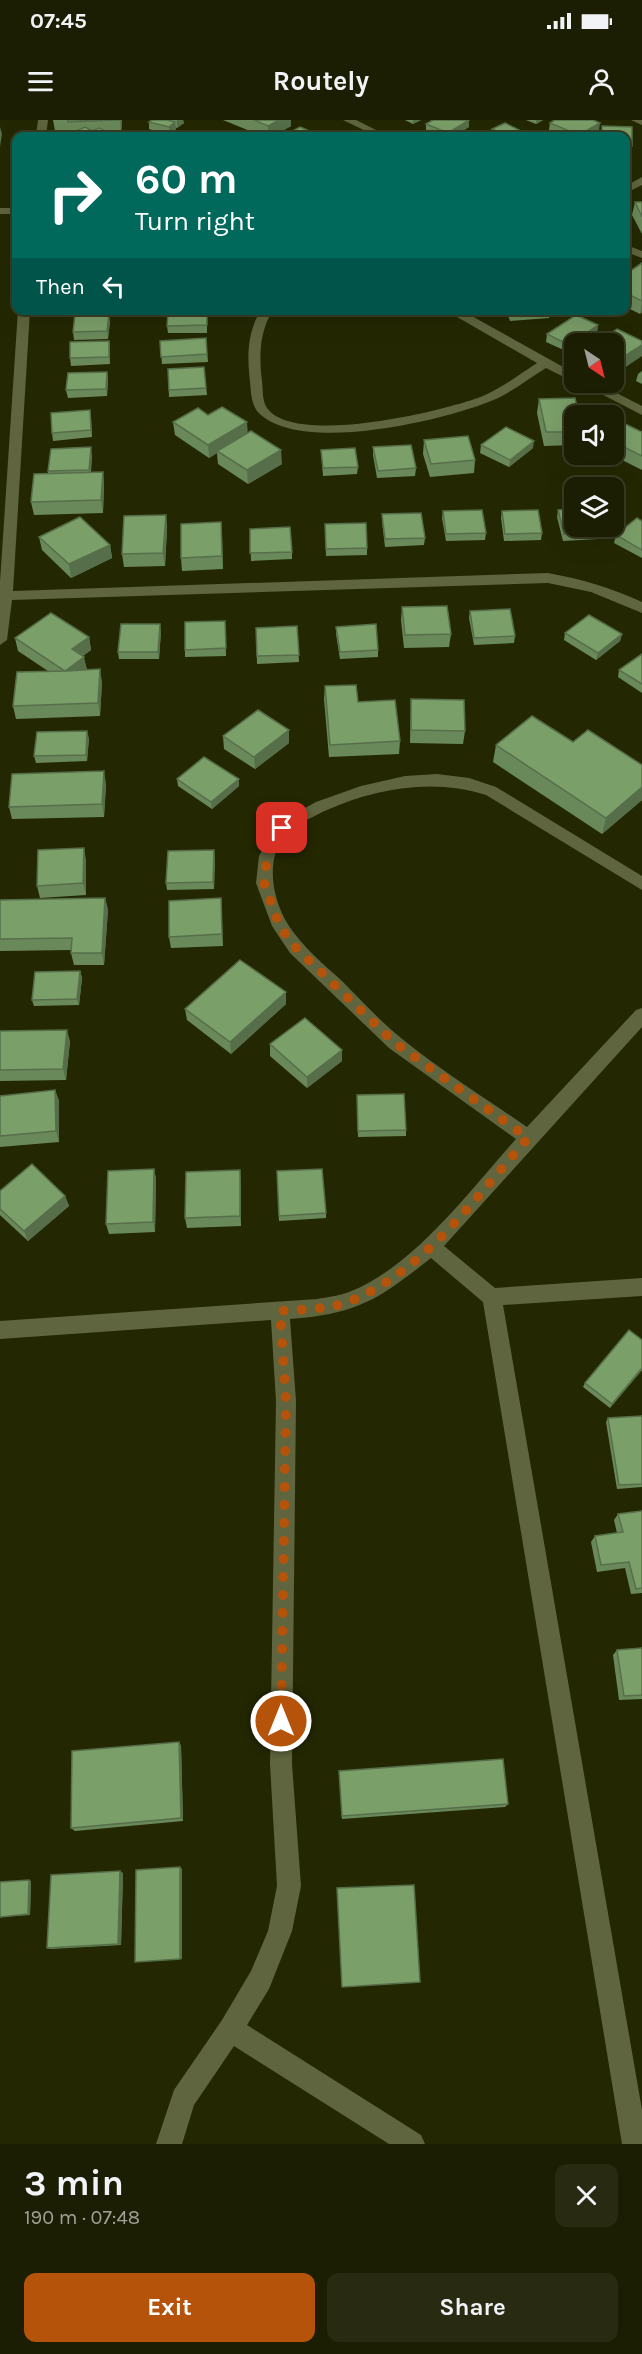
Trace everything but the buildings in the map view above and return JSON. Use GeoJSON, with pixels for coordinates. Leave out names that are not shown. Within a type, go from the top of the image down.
{"type":"FeatureCollection","features":[{"type":"Feature","properties":{"kind":"street"},"geometry":{"type":"LineString","coordinates":[[348,120],[375,132]]}},
{"type":"Feature","properties":{"kind":"street"},"geometry":{"type":"LineString","coordinates":[[636,120],[642,123]]}},
{"type":"Feature","properties":{"kind":"street"},"geometry":{"type":"LineString","coordinates":[[0,640],[24,315]]}},
{"type":"Feature","properties":{"kind":"street"},"geometry":{"type":"LineString","coordinates":[[263,315],[256,346],[255,377],[259,404],[272,418],[290,425],[321,428],[363,426],[436,416],[490,397],[545,363]]}},
{"type":"Feature","properties":{"kind":"street"},"geometry":{"type":"LineString","coordinates":[[460,315],[564,373]]}},
{"type":"Feature","properties":{"kind":"street"},"geometry":{"type":"LineString","coordinates":[[606,393],[642,411]]}},
{"type":"Feature","properties":{"kind":"street"},"geometry":{"type":"LineString","coordinates":[[3,596],[548,578],[575,582],[613,594],[642,608]]}},
{"type":"Feature","properties":{"kind":"street"},"geometry":{"type":"LineString","coordinates":[[528,1138],[395,1043],[296,948],[280,927],[264,883],[267,856],[282,828],[321,806],[366,790],[405,782],[437,780],[469,784],[491,791],[642,884]]}},
{"type":"Feature","properties":{"kind":"street"},"geometry":{"type":"LineString","coordinates":[[0,1330],[280,1311],[316,1308],[351,1301],[383,1284],[431,1247],[642,1015]]}},
{"type":"Feature","properties":{"kind":"street"},"geometry":{"type":"LineString","coordinates":[[431,1247],[492,1297],[635,2144]]}},
{"type":"Feature","properties":{"kind":"street"},"geometry":{"type":"LineString","coordinates":[[492,1297],[642,1287]]}},
{"type":"Feature","properties":{"kind":"street"},"geometry":{"type":"LineString","coordinates":[[169,2144],[183,2099],[231,2029],[260,1980],[280,1930],[289,1886],[281,1764],[286,1401],[280,1311]]}},
{"type":"Feature","properties":{"kind":"street"},"geometry":{"type":"LineString","coordinates":[[231,2029],[412,2144]]}},
{"type":"Feature","properties":{"kind":"route"},"geometry":{"type":"LineString","coordinates":[[281,1721],[286,1401],[280,1311],[316,1308],[351,1301],[383,1284],[431,1247],[528,1138],[395,1043],[296,948],[280,927],[264,883],[267,856],[282,828]]}}]}
